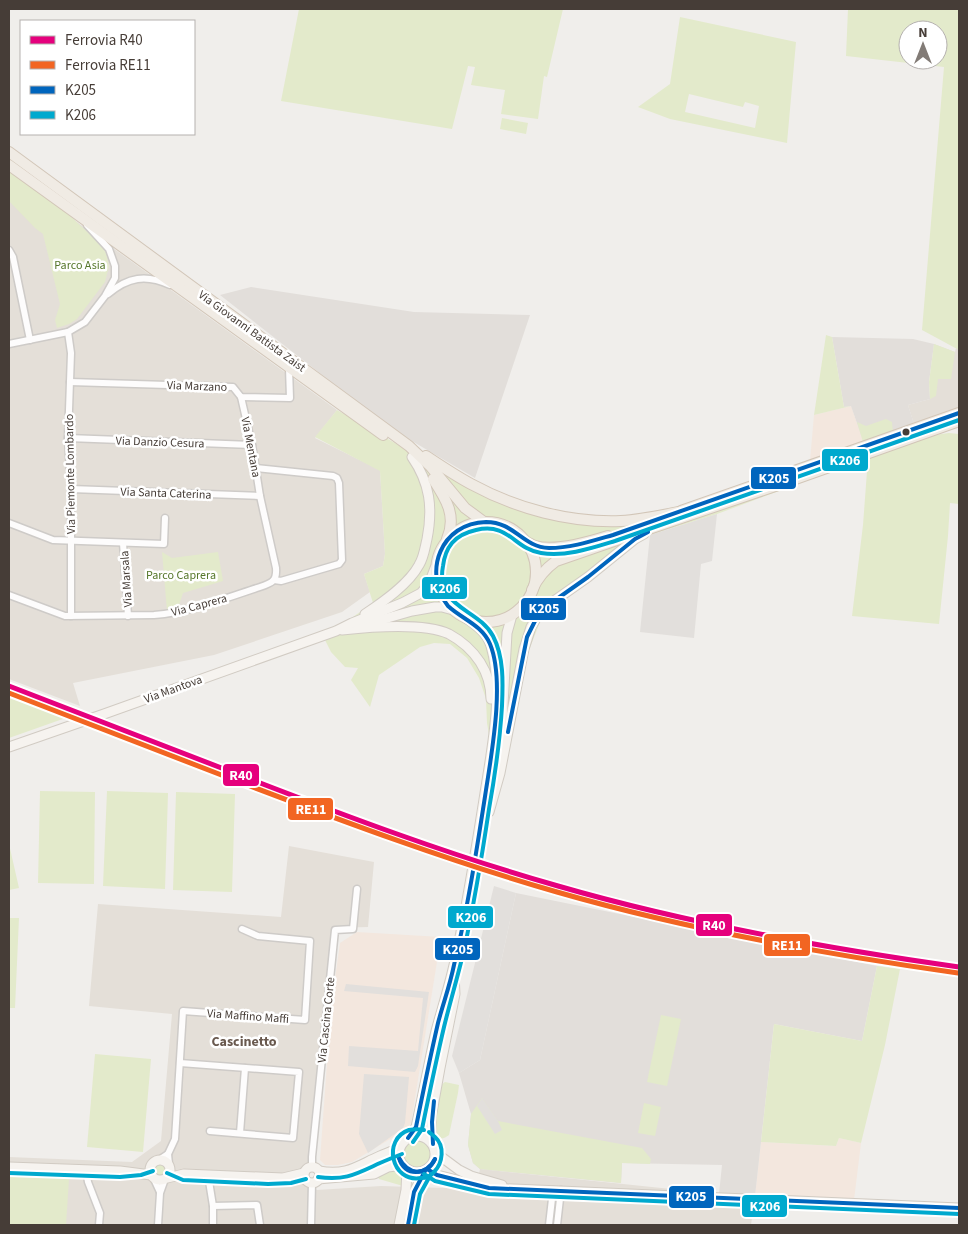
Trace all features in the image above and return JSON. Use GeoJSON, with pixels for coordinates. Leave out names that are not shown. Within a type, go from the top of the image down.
{"type":"FeatureCollection","features":[{"type":"Feature","properties":{"kind":"main road","name":"Via Giovanni Battista Zaist"},"geometry":{"type":"LineString","coordinates":[[9,152],[409,446],[431,467],[465,508],[484,522]]}},
{"type":"Feature","properties":{"kind":"main road","name":"Via Giovanni Battista Zaist"},"geometry":{"type":"LineString","coordinates":[[9,164],[412,457],[432,478],[448,506],[452,523],[447,540]]}},
{"type":"Feature","properties":{"kind":"main road"},"geometry":{"type":"LineString","coordinates":[[466,618],[478,622],[489,622],[501,620],[512,615],[524,604],[539,577],[556,561],[959,413]]}},
{"type":"Feature","properties":{"kind":"main road"},"geometry":{"type":"LineString","coordinates":[[524,541],[534,546],[545,548],[582,544],[776,486],[959,421]]}},
{"type":"Feature","properties":{"kind":"main road"},"geometry":{"type":"LineString","coordinates":[[409,446],[472,485],[515,504],[552,514],[569,518],[615,521],[676,516]]}},
{"type":"Feature","properties":{"kind":"main road"},"geometry":{"type":"LineString","coordinates":[[349,626],[400,587],[414,572],[422,558],[428,534],[430,502],[422,473],[412,457]]}},
{"type":"Feature","properties":{"kind":"main road"},"geometry":{"type":"LineString","coordinates":[[477,846],[500,773],[527,637],[536,617],[544,608],[588,577],[634,538],[676,516]]}},
{"type":"Feature","properties":{"kind":"main road"},"geometry":{"type":"LineString","coordinates":[[349,626],[421,594],[429,584],[439,553],[447,540],[464,527],[484,522],[503,526],[518,534],[530,549],[536,570],[532,590]]}},
{"type":"Feature","properties":{"kind":"main road"},"geometry":{"type":"LineString","coordinates":[[312,1176],[351,1170],[399,1148],[416,1127],[436,1031],[454,966],[477,846],[490,760],[494,730],[496,680],[494,661],[486,636],[480,628],[453,610],[445,602],[439,591],[435,568]]}},
{"type":"Feature","properties":{"kind":"main road"},"geometry":{"type":"LineString","coordinates":[[349,626],[435,607],[453,610]]}},
{"type":"Feature","properties":{"kind":"main road"},"geometry":{"type":"LineString","coordinates":[[489,812],[502,737],[507,633],[512,615]]}},
{"type":"Feature","properties":{"kind":"main road"},"geometry":{"type":"LineString","coordinates":[[349,626],[431,629],[448,634],[473,652],[482,665],[489,682],[491,694],[490,760]]}},
{"type":"Feature","properties":{"kind":"main road","name":"Via Mantova"},"geometry":{"type":"LineString","coordinates":[[9,747],[349,626]]}},
{"type":"Feature","properties":{"kind":"main road"},"geometry":{"type":"LineString","coordinates":[[408,1225],[414,1192],[426,1170],[434,1162],[435,1149],[431,1130],[431,1118],[455,994],[454,966]]}},
{"type":"Feature","properties":{"kind":"main road"},"geometry":{"type":"LineString","coordinates":[[408,1138],[419,1135],[425,1137],[430,1140],[435,1149],[459,1170],[471,1176],[515,1188]]}},
{"type":"Feature","properties":{"kind":"main road"},"geometry":{"type":"LineString","coordinates":[[399,1148],[400,1160],[405,1167],[406,1190],[399,1225]]}},
{"type":"Feature","properties":{"kind":"main road"},"geometry":{"type":"LineString","coordinates":[[120,1172],[140,1169],[155,1162],[164,1161],[184,1174]]}},
{"type":"Feature","properties":{"kind":"main road"},"geometry":{"type":"LineString","coordinates":[[153,1177],[150,1170],[155,1162]]}},
{"type":"Feature","properties":{"kind":"main road"},"geometry":{"type":"LineString","coordinates":[[166,1178],[170,1173],[169,1166]]}},
{"type":"Feature","properties":{"kind":"main road"},"geometry":{"type":"LineString","coordinates":[[9,1167],[120,1172],[153,1177],[160,1180],[184,1174],[268,1178],[374,1174],[388,1167],[405,1167],[416,1172],[426,1170],[437,1175],[489,1188],[959,1208]]}},
{"type":"Feature","properties":{"kind":"street"},"geometry":{"type":"LineString","coordinates":[[9,344],[68,332],[85,322],[105,296],[114,278],[115,266],[109,249],[72,210]]}},
{"type":"Feature","properties":{"kind":"street"},"geometry":{"type":"LineString","coordinates":[[9,250],[13,257],[30,340]]}},
{"type":"Feature","properties":{"kind":"street"},"geometry":{"type":"LineString","coordinates":[[105,296],[118,285],[140,279],[155,280],[191,296]]}},
{"type":"Feature","properties":{"kind":"street","name":"Via Piemonte Lombardo"},"geometry":{"type":"LineString","coordinates":[[68,332],[71,353],[68,438],[71,489],[71,616]]}},
{"type":"Feature","properties":{"kind":"street","name":"Via Marzano"},"geometry":{"type":"LineString","coordinates":[[70,382],[233,387],[241,397],[290,398],[289,368]]}},
{"type":"Feature","properties":{"kind":"street","name":"Via Mentana"},"geometry":{"type":"LineString","coordinates":[[241,397],[252,445],[260,496]]}},
{"type":"Feature","properties":{"kind":"street","name":"Via Danzio Cesura"},"geometry":{"type":"LineString","coordinates":[[68,438],[252,445]]}},
{"type":"Feature","properties":{"kind":"street","name":"Via Caprera"},"geometry":{"type":"LineString","coordinates":[[9,595],[64,616],[166,614],[191,610],[260,587],[274,580],[281,581],[338,564],[342,560],[339,483],[337,478],[256,468]]}},
{"type":"Feature","properties":{"kind":"street","name":"Via Santa Caterina"},"geometry":{"type":"LineString","coordinates":[[71,489],[260,496]]}},
{"type":"Feature","properties":{"kind":"street"},"geometry":{"type":"LineString","coordinates":[[260,496],[276,568],[274,580]]}},
{"type":"Feature","properties":{"kind":"street"},"geometry":{"type":"LineString","coordinates":[[9,523],[53,540],[164,544],[165,518]]}},
{"type":"Feature","properties":{"kind":"street","name":"Via Marsala"},"geometry":{"type":"LineString","coordinates":[[124,543],[128,616]]}},
{"type":"Feature","properties":{"kind":"street","name":"Via Cascina Corte"},"geometry":{"type":"LineString","coordinates":[[312,1176],[315,1120],[335,930],[353,929],[357,889]]}},
{"type":"Feature","properties":{"kind":"street","name":"Via Maffino Maffi"},"geometry":{"type":"LineString","coordinates":[[169,1166],[168,1154],[174,1139],[183,1011],[304,1020],[310,941],[258,936],[242,929]]}},
{"type":"Feature","properties":{"kind":"street"},"geometry":{"type":"LineString","coordinates":[[180,1063],[299,1072],[293,1138],[210,1130]]}},
{"type":"Feature","properties":{"kind":"street"},"geometry":{"type":"LineString","coordinates":[[240,1133],[245,1068]]}},
{"type":"Feature","properties":{"kind":"street"},"geometry":{"type":"LineString","coordinates":[[155,1162],[168,1154]]}},
{"type":"Feature","properties":{"kind":"street"},"geometry":{"type":"LineString","coordinates":[[86,1170],[88,1182],[100,1214],[99,1225]]}},
{"type":"Feature","properties":{"kind":"street"},"geometry":{"type":"LineString","coordinates":[[208,1175],[213,1206],[213,1225]]}},
{"type":"Feature","properties":{"kind":"street"},"geometry":{"type":"LineString","coordinates":[[311,1225],[312,1176]]}},
{"type":"Feature","properties":{"kind":"street"},"geometry":{"type":"LineString","coordinates":[[153,1177],[160,1193]]}},
{"type":"Feature","properties":{"kind":"street"},"geometry":{"type":"LineString","coordinates":[[158,1225],[160,1193],[166,1178]]}},
{"type":"Feature","properties":{"kind":"street"},"geometry":{"type":"LineString","coordinates":[[549,1225],[557,1190]]}},
{"type":"Feature","properties":{"kind":"street"},"geometry":{"type":"LineString","coordinates":[[557,1190],[557,1225]]}},
{"type":"Feature","properties":{"kind":"street"},"geometry":{"type":"LineString","coordinates":[[213,1206],[256,1205],[260,1225]]}},
{"type":"Feature","properties":{"kind":"shaded area"},"geometry":{"type":"Polygon","coordinates":[[[9,173],[337,410],[315,438],[380,470],[385,554],[383,566],[364,574],[370,592],[342,612],[214,655],[73,683],[80,706],[9,679],[9,173]]]}},
{"type":"Feature","properties":{"kind":"shaded area"},"geometry":{"type":"Polygon","coordinates":[[[251,287],[414,312],[530,315],[475,478],[400,434],[220,295],[251,287]]]}},
{"type":"Feature","properties":{"kind":"shaded area"},"geometry":{"type":"Polygon","coordinates":[[[832,337],[913,339],[934,344],[929,382],[930,399],[908,405],[914,424],[864,443],[851,406],[844,407],[832,337]]]}},
{"type":"Feature","properties":{"kind":"shaded area"},"geometry":{"type":"Polygon","coordinates":[[[934,344],[955,352],[956,348],[959,350],[959,409],[914,424],[908,405],[930,399],[934,344]]]}},
{"type":"Feature","properties":{"kind":"shaded area"},"geometry":{"type":"Polygon","coordinates":[[[851,406],[864,443],[810,461],[814,415],[851,406]]]}},
{"type":"Feature","properties":{"kind":"shaded area"},"geometry":{"type":"Polygon","coordinates":[[[717,514],[712,561],[701,564],[694,638],[640,632],[650,535],[717,514]]]}},
{"type":"Feature","properties":{"kind":"shaded area"},"geometry":{"type":"Polygon","coordinates":[[[289,846],[374,862],[368,927],[332,928],[321,1067],[303,1184],[317,1190],[381,1186],[476,1189],[480,1169],[719,1194],[755,1196],[751,1225],[9,1225],[9,1157],[132,1162],[161,1141],[172,1014],[89,1006],[98,904],[281,917],[289,846]]]}},
{"type":"Feature","properties":{"kind":"shaded area"},"geometry":{"type":"Polygon","coordinates":[[[494,886],[516,893],[480,1060],[459,1073],[452,1056],[494,886]]]}},
{"type":"Feature","properties":{"kind":"shaded area"},"geometry":{"type":"Polygon","coordinates":[[[516,893],[877,966],[862,1041],[774,1024],[755,1196],[719,1194],[722,1165],[622,1163],[621,1183],[480,1169],[473,1163],[468,1145],[471,1114],[459,1073],[480,1060],[516,893]]]}},
{"type":"Feature","properties":{"kind":"shaded area"},"geometry":{"type":"Polygon","coordinates":[[[357,932],[441,937],[411,1123],[405,1130],[352,1162],[325,1165],[320,1160],[331,1008],[340,943],[357,932]]]}},
{"type":"Feature","properties":{"kind":"shaded area"},"geometry":{"type":"Polygon","coordinates":[[[346,984],[429,992],[418,1066],[415,1072],[348,1066],[349,1046],[418,1051],[423,998],[344,991],[346,984]]]}},
{"type":"Feature","properties":{"kind":"shaded area"},"geometry":{"type":"Polygon","coordinates":[[[364,1074],[409,1077],[403,1128],[368,1153],[359,1134],[364,1074]]]}},
{"type":"Feature","properties":{"kind":"shaded area"},"geometry":{"type":"Polygon","coordinates":[[[482,1098],[502,1130],[495,1134],[477,1106],[482,1098]]]}},
{"type":"Feature","properties":{"kind":"shaded area"},"geometry":{"type":"Polygon","coordinates":[[[839,1138],[861,1143],[854,1200],[755,1196],[761,1142],[836,1146],[839,1138]]]}},
{"type":"Feature","properties":{"kind":"green space"},"geometry":{"type":"Polygon","coordinates":[[[299,9],[563,9],[547,77],[544,76],[538,119],[501,114],[505,90],[471,85],[475,67],[468,66],[452,129],[281,101],[299,9]]]}},
{"type":"Feature","properties":{"kind":"green space"},"geometry":{"type":"Polygon","coordinates":[[[848,9],[959,9],[959,350],[922,330],[944,70],[948,70],[948,20],[898,20],[898,62],[846,56],[848,9]]]}},
{"type":"Feature","properties":{"kind":"green space"},"geometry":{"type":"Polygon","coordinates":[[[680,17],[796,42],[787,143],[670,119],[638,107],[670,84],[680,17]],[[689,94],[685,112],[755,128],[759,106],[745,102],[743,107],[689,94]]]}},
{"type":"Feature","properties":{"kind":"green space"},"geometry":{"type":"Polygon","coordinates":[[[502,118],[528,123],[526,134],[500,129],[502,118]]]}},
{"type":"Feature","properties":{"kind":"green space","name":"Parco Asia"},"geometry":{"type":"Polygon","coordinates":[[[9,171],[64,210],[101,245],[106,253],[109,266],[105,282],[77,319],[69,324],[57,328],[55,320],[60,304],[43,234],[9,201],[9,171]]]}},
{"type":"Feature","properties":{"kind":"green space"},"geometry":{"type":"Polygon","coordinates":[[[826,335],[832,337],[844,407],[851,406],[814,415],[826,335]]]}},
{"type":"Feature","properties":{"kind":"green space"},"geometry":{"type":"Polygon","coordinates":[[[934,344],[955,352],[951,379],[938,379],[936,396],[930,399],[929,382],[934,344]]]}},
{"type":"Feature","properties":{"kind":"green space"},"geometry":{"type":"Polygon","coordinates":[[[337,410],[488,496],[590,523],[637,516],[676,507],[863,442],[857,422],[866,426],[886,419],[892,422],[893,433],[959,434],[959,504],[950,503],[939,624],[852,616],[863,525],[868,458],[717,514],[650,535],[635,544],[559,602],[542,617],[527,655],[499,765],[494,764],[487,723],[486,699],[479,678],[467,658],[450,644],[434,643],[420,647],[379,675],[370,707],[351,680],[358,668],[345,667],[331,652],[321,632],[350,619],[373,603],[364,574],[383,566],[385,554],[380,471],[315,437],[337,410]]]}},
{"type":"Feature","properties":{"kind":"green space","name":"Parco Caprera"},"geometry":{"type":"Polygon","coordinates":[[[162,552],[172,558],[218,552],[223,581],[183,593],[178,608],[167,611],[162,552]]]}},
{"type":"Feature","properties":{"kind":"green space"},"geometry":{"type":"Polygon","coordinates":[[[9,691],[74,715],[9,738],[9,691]]]}},
{"type":"Feature","properties":{"kind":"green space"},"geometry":{"type":"Polygon","coordinates":[[[40,791],[95,792],[94,884],[38,883],[40,791]]]}},
{"type":"Feature","properties":{"kind":"green space"},"geometry":{"type":"Polygon","coordinates":[[[107,791],[168,793],[165,889],[103,886],[107,791]]]}},
{"type":"Feature","properties":{"kind":"green space"},"geometry":{"type":"Polygon","coordinates":[[[176,792],[235,794],[232,892],[173,890],[176,792]]]}},
{"type":"Feature","properties":{"kind":"green space"},"geometry":{"type":"Polygon","coordinates":[[[9,844],[19,888],[9,890],[9,844]]]}},
{"type":"Feature","properties":{"kind":"green space"},"geometry":{"type":"Polygon","coordinates":[[[9,918],[19,918],[15,1008],[9,1008],[9,918]]]}},
{"type":"Feature","properties":{"kind":"green space"},"geometry":{"type":"Polygon","coordinates":[[[877,966],[900,969],[885,1045],[861,1143],[839,1138],[836,1146],[761,1142],[774,1024],[862,1041],[877,966]]]}},
{"type":"Feature","properties":{"kind":"green space"},"geometry":{"type":"Polygon","coordinates":[[[451,996],[427,1131],[418,1130],[440,1031],[451,996]]]}},
{"type":"Feature","properties":{"kind":"green space"},"geometry":{"type":"Polygon","coordinates":[[[661,1015],[681,1019],[667,1086],[647,1082],[661,1015]]]}},
{"type":"Feature","properties":{"kind":"green space"},"geometry":{"type":"Polygon","coordinates":[[[95,1054],[151,1059],[143,1152],[87,1147],[95,1054]]]}},
{"type":"Feature","properties":{"kind":"green space"},"geometry":{"type":"Polygon","coordinates":[[[445,1082],[459,1085],[449,1135],[441,1139],[435,1135],[434,1121],[441,1085],[445,1082]]]}},
{"type":"Feature","properties":{"kind":"green space"},"geometry":{"type":"Polygon","coordinates":[[[482,1098],[498,1121],[642,1148],[651,1159],[650,1164],[622,1163],[621,1183],[480,1169],[473,1163],[468,1145],[471,1114],[482,1098]]]}},
{"type":"Feature","properties":{"kind":"green space"},"geometry":{"type":"Polygon","coordinates":[[[644,1103],[661,1107],[655,1136],[638,1133],[644,1103]]]}},
{"type":"Feature","properties":{"kind":"green space"},"geometry":{"type":"Polygon","coordinates":[[[417,1140],[427,1144],[431,1154],[427,1164],[417,1168],[407,1164],[403,1154],[407,1144],[417,1140]]]}},
{"type":"Feature","properties":{"kind":"green space"},"geometry":{"type":"Polygon","coordinates":[[[157,1163],[163,1163],[167,1170],[163,1177],[157,1177],[153,1173],[153,1167],[157,1163]]]}},
{"type":"Feature","properties":{"kind":"green space"},"geometry":{"type":"Polygon","coordinates":[[[389,1170],[403,1171],[403,1186],[379,1179],[377,1175],[389,1170]]]}},
{"type":"Feature","properties":{"kind":"green space"},"geometry":{"type":"Polygon","coordinates":[[[9,1176],[69,1179],[66,1225],[9,1225],[9,1176]]]}},
{"type":"Feature","properties":{"kind":"rail line","name":"R40"},"geometry":{"type":"LineString","coordinates":[[9,686],[356,819],[436,848],[517,874],[607,900],[757,934],[959,967]]}},
{"type":"Feature","properties":{"kind":"rail line","name":"RE11"},"geometry":{"type":"LineString","coordinates":[[9,693],[356,826],[436,854],[557,892],[656,918],[756,940],[958,973]]}},
{"type":"Feature","properties":{"kind":"transit line","name":"K205"},"geometry":{"type":"LineString","coordinates":[[408,1138],[416,1127],[438,1023],[451,980],[464,921],[483,812],[496,716],[497,677],[490,644],[477,627],[448,606],[440,593],[437,565],[440,552],[447,540],[457,531],[470,525],[486,522],[504,526],[540,547],[557,548],[581,544],[613,535],[959,413]]}},
{"type":"Feature","properties":{"kind":"transit line","name":"K206"},"geometry":{"type":"LineString","coordinates":[[413,1142],[422,1129],[444,1027],[468,933],[495,771],[502,706],[501,661],[497,644],[486,627],[451,599],[445,591],[442,580],[443,566],[446,554],[452,543],[466,533],[487,529],[504,533],[524,547],[541,553],[560,554],[588,549],[959,420]]}},
{"type":"Feature","properties":{"kind":"transit line","name":"K205"},"geometry":{"type":"LineString","coordinates":[[508,732],[527,637],[537,617],[544,608],[588,577],[635,539],[648,532]]}},
{"type":"Feature","properties":{"kind":"transit line","name":"K205"},"geometry":{"type":"LineString","coordinates":[[433,1144],[432,1122],[434,1101]]}},
{"type":"Feature","properties":{"kind":"transit line","name":"K206"},"geometry":{"type":"LineString","coordinates":[[424,1130],[409,1130],[395,1142],[393,1150],[397,1167],[403,1174],[411,1178],[423,1178],[433,1173],[441,1159],[440,1145],[429,1132]]}},
{"type":"Feature","properties":{"kind":"transit line","name":"K206"},"geometry":{"type":"LineString","coordinates":[[318,1177],[336,1178],[350,1176],[402,1154]]}},
{"type":"Feature","properties":{"kind":"transit line","name":"K205"},"geometry":{"type":"LineString","coordinates":[[399,1158],[407,1168],[417,1172],[427,1169],[435,1159]]}},
{"type":"Feature","properties":{"kind":"transit line","name":"K205"},"geometry":{"type":"LineString","coordinates":[[399,1158],[406,1169],[416,1172],[427,1169],[435,1159]]}},
{"type":"Feature","properties":{"kind":"transit line","name":"K205"},"geometry":{"type":"LineString","coordinates":[[427,1169],[437,1175],[489,1188],[959,1208]]}},
{"type":"Feature","properties":{"kind":"transit line","name":"K206"},"geometry":{"type":"LineString","coordinates":[[9,1173],[120,1177],[141,1175],[153,1171]]}},
{"type":"Feature","properties":{"kind":"transit line","name":"K205"},"geometry":{"type":"LineString","coordinates":[[408,1225],[414,1192],[425,1171]]}},
{"type":"Feature","properties":{"kind":"transit line","name":"K206"},"geometry":{"type":"LineString","coordinates":[[167,1173],[183,1180],[268,1184],[291,1183],[306,1179]]}},
{"type":"Feature","properties":{"kind":"transit line","name":"K206"},"geometry":{"type":"LineString","coordinates":[[424,1174],[435,1181],[489,1194],[959,1214]]}},
{"type":"Feature","properties":{"kind":"transit line","name":"K206"},"geometry":{"type":"LineString","coordinates":[[414,1225],[420,1194],[431,1174]]}},
{"type":"Feature","properties":{"kind":"district","name":"Cascinetto"},"geometry":{"type":"Point","coordinates":[244,1041]}}]}
